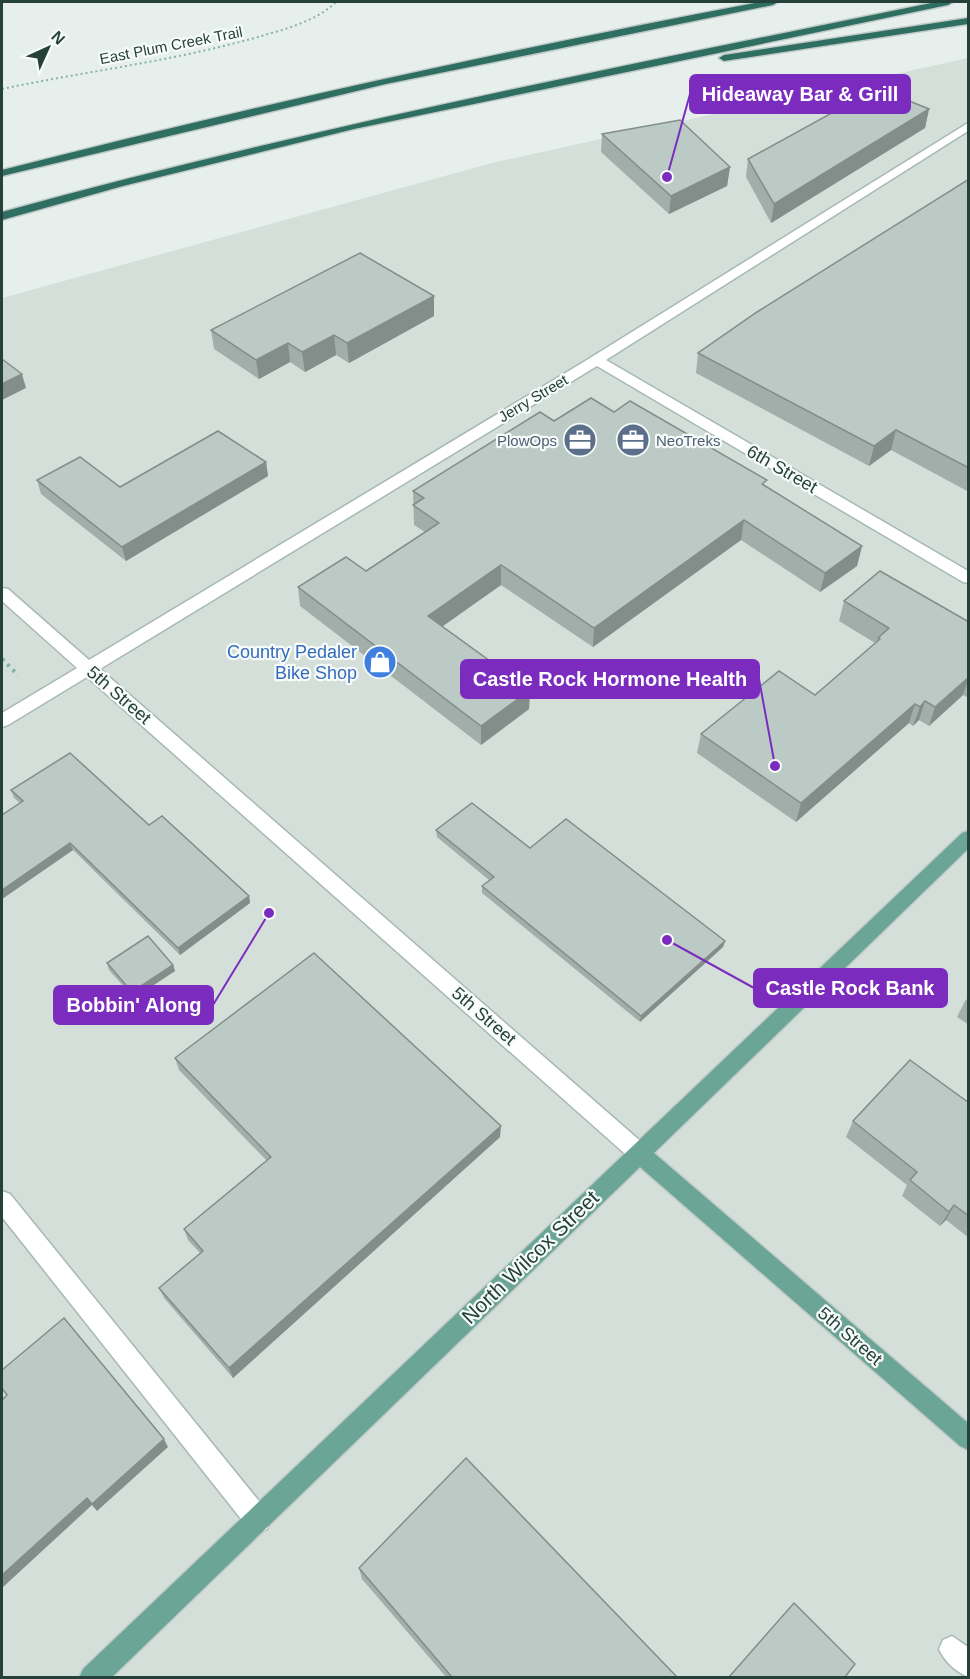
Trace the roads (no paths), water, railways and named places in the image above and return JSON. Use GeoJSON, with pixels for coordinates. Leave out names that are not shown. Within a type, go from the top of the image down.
{"type":"FeatureCollection","features":[{"type":"Feature","properties":{"kind":"highway"},"geometry":{"type":"LineString","coordinates":[[2,173],[290,102],[767,2]]}},
{"type":"Feature","properties":{"kind":"highway"},"geometry":{"type":"LineString","coordinates":[[2,216],[284,142],[535,85],[948,2]]}},
{"type":"Feature","properties":{"kind":"highway"},"geometry":{"type":"LineString","coordinates":[[535,85],[969,21]]}},
{"type":"Feature","properties":{"kind":"main road","name":"North Wilcox Street"},"geometry":{"type":"LineString","coordinates":[[92,1677],[969,838]]}},
{"type":"Feature","properties":{"kind":"main road","name":"5th Street"},"geometry":{"type":"LineString","coordinates":[[639,1152],[969,1438]]}},
{"type":"Feature","properties":{"kind":"street","name":"Jerry Street"},"geometry":{"type":"LineString","coordinates":[[2,721],[597,360],[969,126]]}},
{"type":"Feature","properties":{"kind":"street","name":"6th Street"},"geometry":{"type":"LineString","coordinates":[[597,360],[969,578]]}},
{"type":"Feature","properties":{"kind":"street","name":"5th Street"},"geometry":{"type":"LineString","coordinates":[[2,593],[639,1152]]}},
{"type":"Feature","properties":{"kind":"street"},"geometry":{"type":"LineString","coordinates":[[2,1201],[258,1520]]}},
{"type":"Feature","properties":{"kind":"place","name":"Hideaway Bar & Grill"},"geometry":{"type":"Point","coordinates":[667,177]}},
{"type":"Feature","properties":{"kind":"place","name":"PlowOps"},"geometry":{"type":"Point","coordinates":[580,440]}},
{"type":"Feature","properties":{"kind":"place","name":"NeoTreks"},"geometry":{"type":"Point","coordinates":[633,440]}},
{"type":"Feature","properties":{"kind":"place","name":"Country Pedaler Bike Shop"},"geometry":{"type":"Point","coordinates":[380,662]}},
{"type":"Feature","properties":{"kind":"place","name":"Castle Rock Hormone Health"},"geometry":{"type":"Point","coordinates":[775,766]}},
{"type":"Feature","properties":{"kind":"place","name":"Bobbin' Along"},"geometry":{"type":"Point","coordinates":[269,913]}},
{"type":"Feature","properties":{"kind":"place","name":"Castle Rock Bank"},"geometry":{"type":"Point","coordinates":[667,940]}}]}
